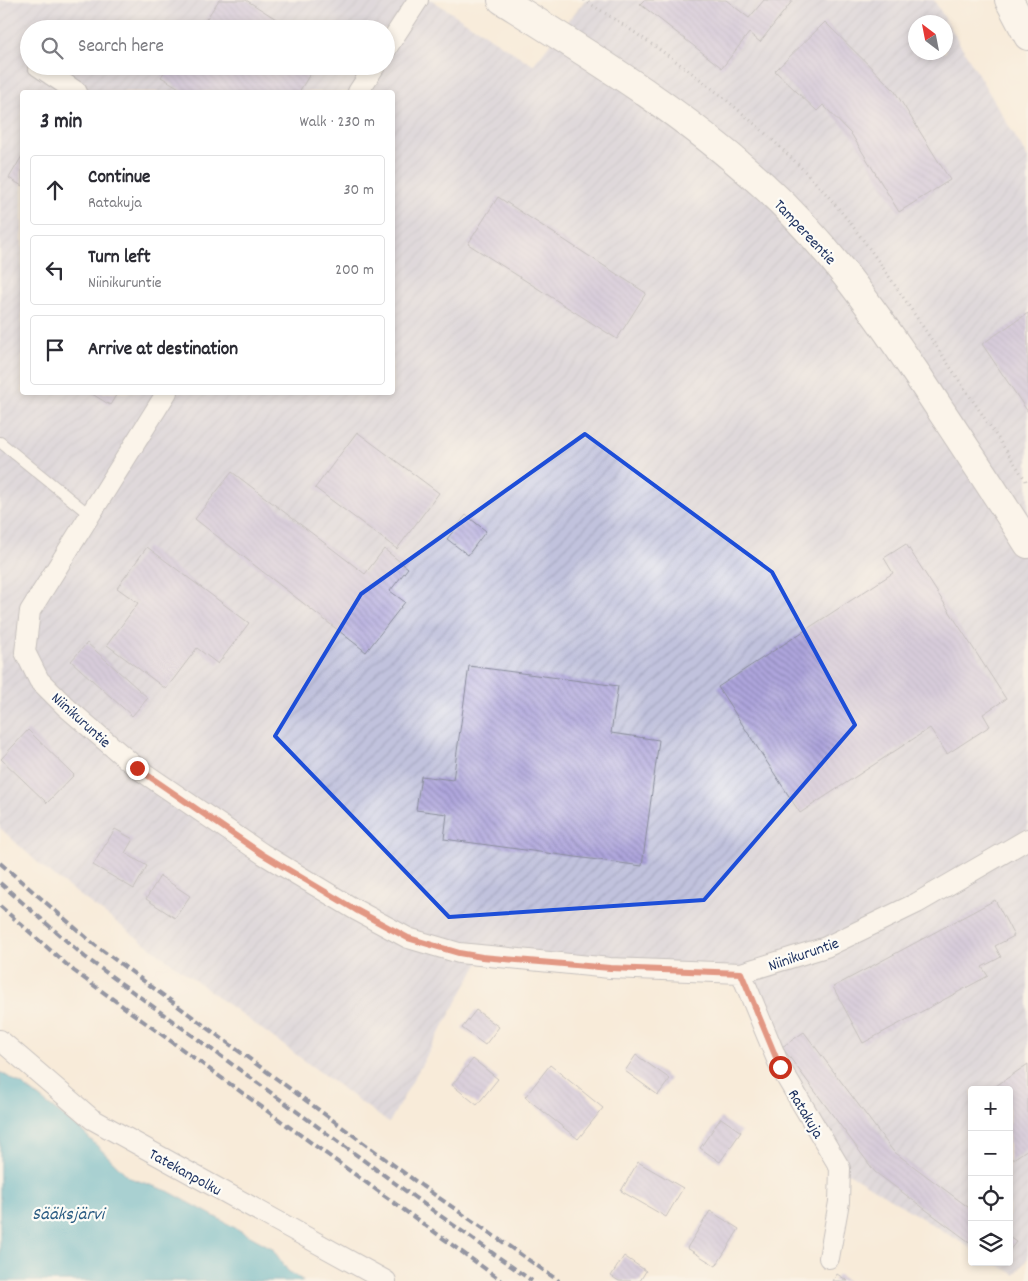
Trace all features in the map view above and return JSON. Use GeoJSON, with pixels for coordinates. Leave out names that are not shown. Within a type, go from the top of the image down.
{"type":"FeatureCollection","features":[{"type":"Feature","properties":{"kind":"main road","name":"Tampereentie"},"geometry":{"type":"LineString","coordinates":[[502,0],[635,84],[692,124],[764,186],[824,249],[886,329],[1028,544]]}},
{"type":"Feature","properties":{"kind":"main road"},"geometry":{"type":"LineString","coordinates":[[1009,0],[1028,36]]}},
{"type":"Feature","properties":{"kind":"street"},"geometry":{"type":"LineString","coordinates":[[395,35],[418,0]]}},
{"type":"Feature","properties":{"kind":"street"},"geometry":{"type":"LineString","coordinates":[[52,75],[74,90]]}},
{"type":"Feature","properties":{"kind":"street"},"geometry":{"type":"LineString","coordinates":[[359,90],[369,75]]}},
{"type":"Feature","properties":{"kind":"street","name":"Niinikuruntie"},"geometry":{"type":"LineString","coordinates":[[165,395],[30,610],[25,652],[40,680],[66,707],[137,768],[262,854],[356,910],[408,938],[459,953],[482,957],[610,968],[741,973],[826,947],[917,903],[1028,839]]}},
{"type":"Feature","properties":{"kind":"street","name":"Ratakuja"},"geometry":{"type":"LineString","coordinates":[[741,973],[780,1067],[840,1168],[839,1202],[829,1258]]}},
{"type":"Feature","properties":{"kind":"street","name":"Tatekanpolku"},"geometry":{"type":"LineString","coordinates":[[0,1040],[92,1119],[386,1281]]}},
{"type":"Feature","properties":{"kind":"lane"},"geometry":{"type":"LineString","coordinates":[[0,442],[90,515]]}},
{"type":"Feature","properties":{"kind":"highlighted area"},"geometry":{"type":"Polygon","coordinates":[[[585,434],[772,572],[855,725],[704,900],[449,917],[275,736],[361,594],[585,434]]]}},
{"type":"Feature","properties":{"kind":"shaded area"},"geometry":{"type":"Polygon","coordinates":[[[0,0],[432,0],[533,65],[585,0],[934,0],[943,15],[908,15],[908,60],[953,60],[953,32],[1028,158],[1028,1258],[1015,1275],[1000,1266],[1013,1266],[1013,1086],[968,1086],[968,1247],[840,1168],[741,973],[482,957],[389,1123],[48,872],[0,828],[0,0]]]}},
{"type":"Feature","properties":{"kind":"water","name":"Sääksjärvi"},"geometry":{"type":"Polygon","coordinates":[[[0,1072],[24,1086],[81,1130],[130,1178],[168,1191],[272,1248],[288,1271],[304,1281],[0,1281],[0,1072]]]}},
{"type":"Feature","properties":{"kind":"building"},"geometry":{"type":"Polygon","coordinates":[[[219,0],[246,0],[278,20],[206,20],[219,0]]]}},
{"type":"Feature","properties":{"kind":"building"},"geometry":{"type":"Polygon","coordinates":[[[644,0],[726,0],[749,18],[764,0],[793,0],[760,42],[749,33],[722,68],[640,4],[644,0]]]}},
{"type":"Feature","properties":{"kind":"building"},"geometry":{"type":"Polygon","coordinates":[[[825,22],[894,90],[950,180],[899,212],[852,135],[823,105],[817,111],[775,71],[825,22]]]}},
{"type":"Feature","properties":{"kind":"building"},"geometry":{"type":"Polygon","coordinates":[[[162,75],[309,75],[300,90],[183,90],[161,77],[162,75]]]}},
{"type":"Feature","properties":{"kind":"building"},"geometry":{"type":"Polygon","coordinates":[[[20,159],[20,185],[9,178],[20,159]]]}},
{"type":"Feature","properties":{"kind":"building"},"geometry":{"type":"Polygon","coordinates":[[[498,197],[646,293],[617,339],[468,244],[498,197]]]}},
{"type":"Feature","properties":{"kind":"building"},"geometry":{"type":"Polygon","coordinates":[[[1028,313],[1028,412],[982,344],[1028,313]]]}},
{"type":"Feature","properties":{"kind":"building"},"geometry":{"type":"Polygon","coordinates":[[[94,395],[116,395],[110,405],[94,395]]]}},
{"type":"Feature","properties":{"kind":"building"},"geometry":{"type":"Polygon","coordinates":[[[357,432],[439,493],[397,549],[315,488],[357,432]]]}},
{"type":"Feature","properties":{"kind":"building"},"geometry":{"type":"Polygon","coordinates":[[[232,472],[365,574],[384,549],[408,568],[390,591],[405,602],[366,652],[195,519],[232,472]]]}},
{"type":"Feature","properties":{"kind":"building"},"geometry":{"type":"Polygon","coordinates":[[[466,515],[486,531],[468,555],[447,539],[466,515]]]}},
{"type":"Feature","properties":{"kind":"building"},"geometry":{"type":"Polygon","coordinates":[[[906,544],[1006,699],[983,714],[990,726],[947,754],[930,728],[800,813],[718,687],[893,573],[884,558],[906,544]]]}},
{"type":"Feature","properties":{"kind":"building"},"geometry":{"type":"Polygon","coordinates":[[[147,547],[249,623],[218,664],[197,648],[166,689],[107,645],[138,603],[117,588],[147,547]]]}},
{"type":"Feature","properties":{"kind":"building"},"geometry":{"type":"Polygon","coordinates":[[[87,643],[148,698],[132,716],[71,661],[87,643]]]}},
{"type":"Feature","properties":{"kind":"building"},"geometry":{"type":"Polygon","coordinates":[[[469,666],[618,686],[611,733],[659,740],[642,866],[444,839],[447,814],[416,810],[421,776],[453,780],[469,666]]]}},
{"type":"Feature","properties":{"kind":"building"},"geometry":{"type":"Polygon","coordinates":[[[28,730],[74,775],[47,803],[1,759],[28,730]]]}},
{"type":"Feature","properties":{"kind":"building"},"geometry":{"type":"Polygon","coordinates":[[[115,829],[133,839],[125,853],[147,866],[134,889],[93,865],[115,829]]]}},
{"type":"Feature","properties":{"kind":"building"},"geometry":{"type":"Polygon","coordinates":[[[160,876],[190,896],[175,918],[146,899],[160,876]]]}},
{"type":"Feature","properties":{"kind":"building"},"geometry":{"type":"Polygon","coordinates":[[[995,900],[1014,936],[995,946],[1001,957],[982,967],[988,976],[863,1043],[833,987],[995,900]]]}},
{"type":"Feature","properties":{"kind":"building"},"geometry":{"type":"Polygon","coordinates":[[[476,1010],[499,1027],[485,1045],[462,1028],[476,1010]]]}},
{"type":"Feature","properties":{"kind":"building"},"geometry":{"type":"Polygon","coordinates":[[[804,1032],[893,1151],[968,1207],[968,1241],[875,1172],[782,1047],[804,1032]]]}},
{"type":"Feature","properties":{"kind":"building"},"geometry":{"type":"Polygon","coordinates":[[[636,1055],[670,1079],[658,1095],[625,1071],[636,1055]]]}},
{"type":"Feature","properties":{"kind":"building"},"geometry":{"type":"Polygon","coordinates":[[[473,1059],[498,1079],[477,1105],[452,1085],[473,1059]]]}},
{"type":"Feature","properties":{"kind":"building"},"geometry":{"type":"Polygon","coordinates":[[[1028,1064],[1028,1149],[1013,1159],[1013,1086],[996,1086],[1028,1064]]]}},
{"type":"Feature","properties":{"kind":"building"},"geometry":{"type":"Polygon","coordinates":[[[550,1065],[603,1108],[578,1139],[525,1097],[550,1065]]]}},
{"type":"Feature","properties":{"kind":"building"},"geometry":{"type":"Polygon","coordinates":[[[721,1118],[741,1132],[720,1162],[700,1148],[721,1118]]]}},
{"type":"Feature","properties":{"kind":"building"},"geometry":{"type":"Polygon","coordinates":[[[638,1162],[683,1188],[666,1217],[621,1191],[638,1162]]]}},
{"type":"Feature","properties":{"kind":"building"},"geometry":{"type":"Polygon","coordinates":[[[710,1211],[739,1229],[716,1266],[687,1248],[710,1211]]]}},
{"type":"Feature","properties":{"kind":"building"},"geometry":{"type":"Polygon","coordinates":[[[624,1256],[646,1271],[640,1281],[619,1281],[611,1276],[624,1256]]]}},
{"type":"Feature","properties":{"kind":"building"},"geometry":{"type":"Polygon","coordinates":[[[837,1274],[848,1281],[833,1281],[837,1274]]]}},
{"type":"Feature","properties":{"kind":"railway"},"geometry":{"type":"LineString","coordinates":[[0,863],[95,945],[422,1186],[559,1281]]}},
{"type":"Feature","properties":{"kind":"railway"},"geometry":{"type":"LineString","coordinates":[[0,883],[85,957],[532,1281]]}},
{"type":"Feature","properties":{"kind":"railway"},"geometry":{"type":"LineString","coordinates":[[0,906],[74,971],[502,1281]]}},
{"type":"Feature","properties":{"kind":"route"},"geometry":{"type":"LineString","coordinates":[[137,768],[262,854],[356,910],[408,938],[459,953],[482,957],[610,968],[741,973],[780,1067]]}}]}
